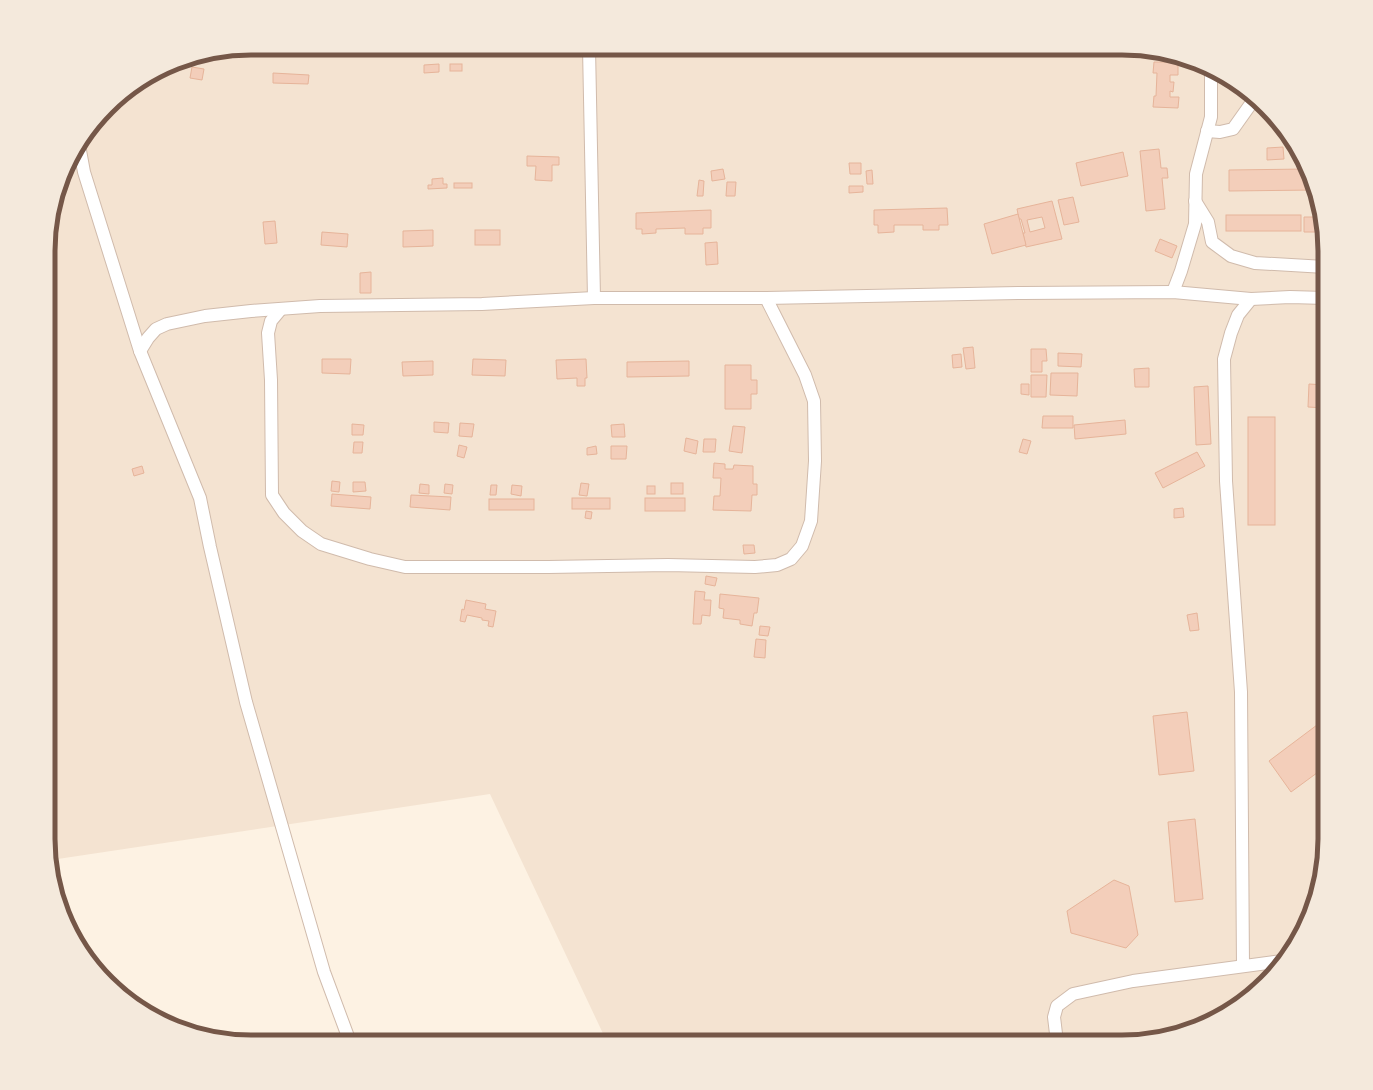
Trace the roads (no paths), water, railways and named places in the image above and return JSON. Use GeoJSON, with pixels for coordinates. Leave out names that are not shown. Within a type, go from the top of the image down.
{"type":"FeatureCollection","features":[{"type":"Feature","properties":{"kind":"street"},"geometry":{"type":"LineString","coordinates":[[589,55],[594,298]]}},
{"type":"Feature","properties":{"kind":"street"},"geometry":{"type":"LineString","coordinates":[[1173,292],[1195,224],[1196,174],[1211,116],[1211,76]]}},
{"type":"Feature","properties":{"kind":"street"},"geometry":{"type":"LineString","coordinates":[[1207,131],[1220,132],[1233,129],[1251,104]]}},
{"type":"Feature","properties":{"kind":"street"},"geometry":{"type":"LineString","coordinates":[[81,154],[84,172],[140,351],[200,498],[246,702],[324,972],[347,1035]]}},
{"type":"Feature","properties":{"kind":"street"},"geometry":{"type":"LineString","coordinates":[[1195,201],[1208,222],[1212,242],[1231,256],[1255,263],[1318,266]]}},
{"type":"Feature","properties":{"kind":"street"},"geometry":{"type":"LineString","coordinates":[[140,351],[156,329],[167,324],[205,316],[320,306],[482,304],[594,298],[766,298],[1014,293],[1173,292],[1250,299],[1290,297],[1318,298]]}},
{"type":"Feature","properties":{"kind":"street"},"geometry":{"type":"LineString","coordinates":[[282,309],[271,321],[268,333],[271,380],[272,495],[284,514],[302,531],[321,544],[370,559],[405,567],[548,568],[668,565],[755,567],[777,566],[791,559],[802,546],[811,521],[815,461],[814,401],[805,375],[766,298]]}},
{"type":"Feature","properties":{"kind":"street"},"geometry":{"type":"LineString","coordinates":[[1243,966],[1240,692],[1227,490],[1224,359],[1238,314],[1250,299]]}},
{"type":"Feature","properties":{"kind":"street"},"geometry":{"type":"LineString","coordinates":[[1056,1035],[1054,1017],[1057,1006],[1073,994],[1133,981],[1273,963]]}}]}
